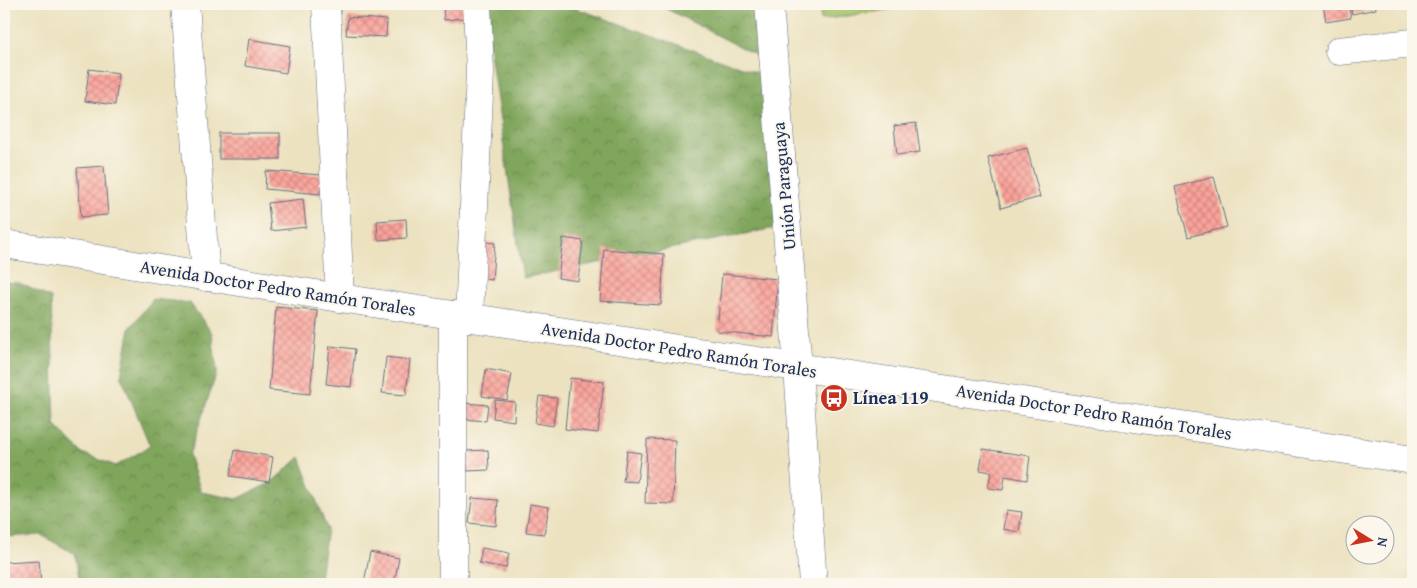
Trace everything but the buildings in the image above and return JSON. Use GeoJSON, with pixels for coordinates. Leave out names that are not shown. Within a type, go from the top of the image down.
{"type":"FeatureCollection","features":[{"type":"Feature","properties":{"kind":"street"},"geometry":{"type":"LineString","coordinates":[[186,4],[206,277]]}},
{"type":"Feature","properties":{"kind":"street"},"geometry":{"type":"LineString","coordinates":[[326,4],[340,298]]}},
{"type":"Feature","properties":{"kind":"street"},"geometry":{"type":"LineString","coordinates":[[453,584],[461,316],[480,72],[477,4]]}},
{"type":"Feature","properties":{"kind":"street","name":"Unión Paraguaya"},"geometry":{"type":"LineString","coordinates":[[769,4],[813,584]]}},
{"type":"Feature","properties":{"kind":"street"},"geometry":{"type":"LineString","coordinates":[[1339,51],[1413,43]]}},
{"type":"Feature","properties":{"kind":"street","name":"Avenida Doctor Pedro Ramón Torales"},"geometry":{"type":"LineString","coordinates":[[4,244],[340,298],[1413,460]]}},
{"type":"Feature","properties":{"kind":"green space"},"geometry":{"type":"Polygon","coordinates":[[[483,4],[564,4],[772,78],[785,226],[523,278],[483,4]]]}},
{"type":"Feature","properties":{"kind":"green space"},"geometry":{"type":"Polygon","coordinates":[[[657,4],[769,4],[773,64],[657,4]]]}},
{"type":"Feature","properties":{"kind":"green space"},"geometry":{"type":"Polygon","coordinates":[[[819,4],[926,4],[821,20],[819,4]]]}},
{"type":"Feature","properties":{"kind":"green space"},"geometry":{"type":"Polygon","coordinates":[[[4,282],[19,283],[51,298],[55,425],[82,453],[116,466],[150,446],[121,376],[130,328],[153,299],[190,303],[212,333],[217,372],[189,455],[201,492],[237,499],[272,482],[300,457],[327,529],[319,584],[80,584],[75,554],[41,535],[4,537],[4,282]]]}},
{"type":"Feature","properties":{"kind":"place","name":"Línea 119"},"geometry":{"type":"Point","coordinates":[834,398]}}]}
